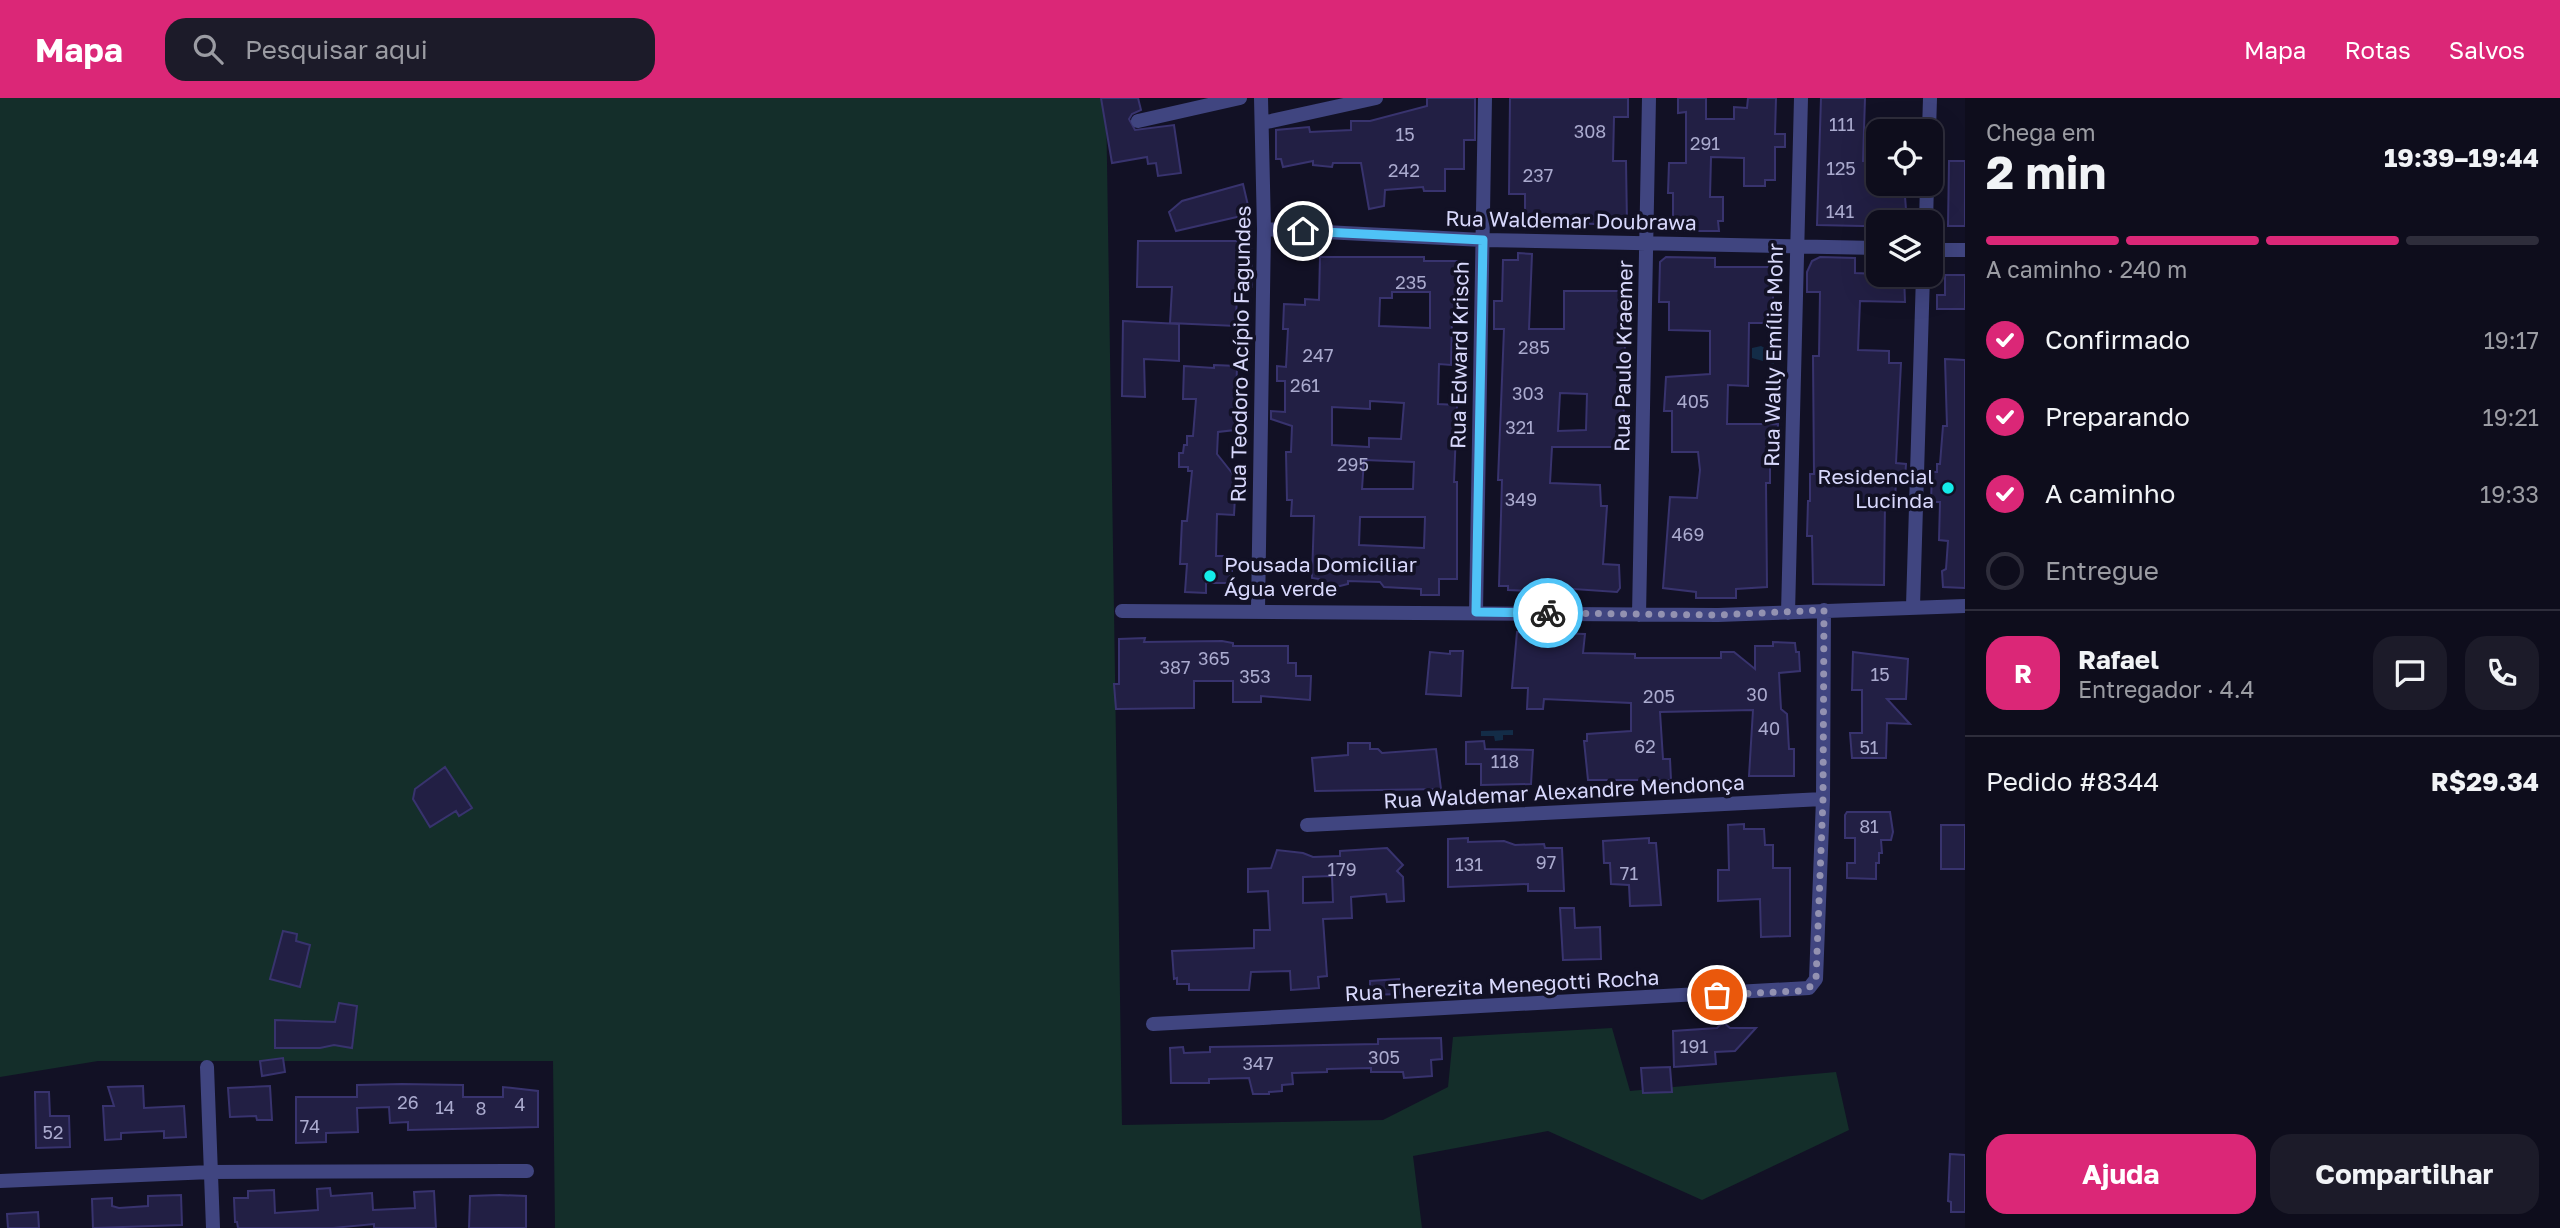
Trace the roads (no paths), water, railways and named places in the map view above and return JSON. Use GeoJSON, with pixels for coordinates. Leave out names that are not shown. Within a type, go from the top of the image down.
{"type":"FeatureCollection","features":[{"type":"Feature","properties":{"kind":"street"},"geometry":{"type":"LineString","coordinates":[[1138,121],[1240,98]]}},
{"type":"Feature","properties":{"kind":"street","name":"Rua Teodoro Acípio Fagundes"},"geometry":{"type":"LineString","coordinates":[[1258,610],[1264,229],[1261,98]]}},
{"type":"Feature","properties":{"kind":"street"},"geometry":{"type":"LineString","coordinates":[[1262,123],[1376,98]]}},
{"type":"Feature","properties":{"kind":"street","name":"Rua Edward Krisch"},"geometry":{"type":"LineString","coordinates":[[1476,612],[1485,98]]}},
{"type":"Feature","properties":{"kind":"street","name":"Rua Paulo Kraemer"},"geometry":{"type":"LineString","coordinates":[[1639,615],[1650,98]]}},
{"type":"Feature","properties":{"kind":"street","name":"Rua Wally Emília Mohr"},"geometry":{"type":"LineString","coordinates":[[1788,613],[1801,98]]}},
{"type":"Feature","properties":{"kind":"street"},"geometry":{"type":"LineString","coordinates":[[1929,119],[1930,98]]}},
{"type":"Feature","properties":{"kind":"street","name":"Rua Waldemar Doubrawa"},"geometry":{"type":"LineString","coordinates":[[1264,229],[1483,240],[1866,248]]}},
{"type":"Feature","properties":{"kind":"street"},"geometry":{"type":"LineString","coordinates":[[1943,250],[1965,250]]}},
{"type":"Feature","properties":{"kind":"street"},"geometry":{"type":"LineString","coordinates":[[1913,606],[1923,287]]}},
{"type":"Feature","properties":{"kind":"street"},"geometry":{"type":"LineString","coordinates":[[1122,611],[1639,615],[1788,613],[1965,606]]}},
{"type":"Feature","properties":{"kind":"street","name":"Rua Therezita Menegotti Rocha"},"geometry":{"type":"LineString","coordinates":[[1153,1024],[1809,988],[1816,979],[1823,799],[1824,610]]}},
{"type":"Feature","properties":{"kind":"street","name":"Rua Waldemar Alexandre Mendonça"},"geometry":{"type":"LineString","coordinates":[[1307,825],[1823,799]]}},
{"type":"Feature","properties":{"kind":"street"},"geometry":{"type":"LineString","coordinates":[[207,1067],[213,1228]]}},
{"type":"Feature","properties":{"kind":"street"},"geometry":{"type":"LineString","coordinates":[[0,1181],[211,1172],[527,1171]]}},
{"type":"Feature","properties":{"kind":"water"},"geometry":{"type":"Polygon","coordinates":[[[1761,346],[1774,353],[1774,364],[1752,358],[1752,348],[1761,346]]]}},
{"type":"Feature","properties":{"kind":"water"},"geometry":{"type":"Polygon","coordinates":[[[1513,730],[1513,735],[1503,735],[1503,740],[1495,741],[1494,736],[1481,736],[1481,731],[1513,730]]]}},
{"type":"Feature","properties":{"kind":"place","name":"Residencial Lucinda"},"geometry":{"type":"Point","coordinates":[1948,488]}},
{"type":"Feature","properties":{"kind":"place","name":"Pousada Domiciliar Água verde"},"geometry":{"type":"Point","coordinates":[1210,576]}}]}
